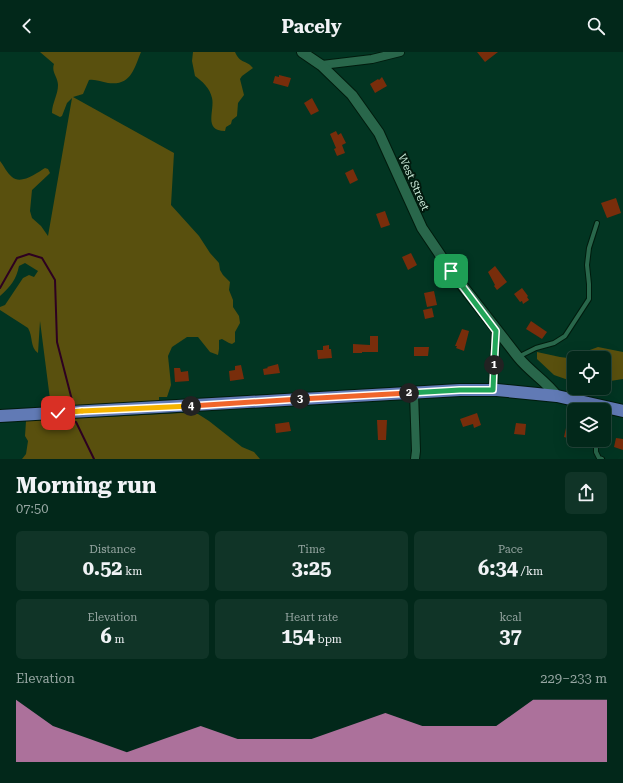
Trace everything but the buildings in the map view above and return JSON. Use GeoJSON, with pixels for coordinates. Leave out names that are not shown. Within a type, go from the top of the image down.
{"type":"FeatureCollection","features":[{"type":"Feature","properties":{"kind":"main road"},"geometry":{"type":"LineString","coordinates":[[0,416],[460,390],[493,390],[557,396],[583,403]]}},
{"type":"Feature","properties":{"kind":"main road"},"geometry":{"type":"LineString","coordinates":[[611,409],[623,411]]}},
{"type":"Feature","properties":{"kind":"street","name":"West Street"},"geometry":{"type":"LineString","coordinates":[[302,52],[322,65],[352,95],[379,133],[422,228],[451,271],[518,358],[527,368],[548,385],[557,396]]}},
{"type":"Feature","properties":{"kind":"street"},"geometry":{"type":"LineString","coordinates":[[322,65],[372,59],[400,52]]}},
{"type":"Feature","properties":{"kind":"street"},"geometry":{"type":"LineString","coordinates":[[493,390],[496,331]]}},
{"type":"Feature","properties":{"kind":"street"},"geometry":{"type":"LineString","coordinates":[[414,393],[415,459]]}},
{"type":"Feature","properties":{"kind":"lane"},"geometry":{"type":"LineString","coordinates":[[518,358],[536,348],[554,343],[565,336],[589,299],[587,265],[589,248],[597,223]]}},
{"type":"Feature","properties":{"kind":"lane"},"geometry":{"type":"LineString","coordinates":[[596,447],[596,452],[599,458],[602,459]]}},
{"type":"Feature","properties":{"kind":"shaded area"},"geometry":{"type":"Polygon","coordinates":[[[40,52],[141,52],[134,70],[127,79],[116,83],[89,80],[83,94],[73,97],[174,153],[171,205],[199,236],[210,253],[219,263],[220,270],[223,275],[230,282],[229,290],[233,300],[233,307],[239,316],[240,323],[235,332],[235,342],[232,344],[222,339],[219,340],[218,355],[210,352],[198,337],[187,337],[172,347],[168,356],[171,385],[167,397],[159,397],[159,403],[51,407],[40,321],[38,353],[35,351],[28,328],[0,310],[0,307],[5,305],[23,278],[29,275],[34,277],[38,271],[25,263],[19,266],[12,282],[0,296],[0,161],[12,177],[20,180],[45,168],[48,169],[50,173],[32,190],[30,211],[32,218],[41,226],[48,236],[72,98],[67,103],[62,116],[60,117],[52,113],[58,89],[58,82],[53,70],[54,64],[40,52]]]}},
{"type":"Feature","properties":{"kind":"shaded area"},"geometry":{"type":"Polygon","coordinates":[[[193,52],[235,52],[241,60],[253,68],[240,79],[244,95],[238,103],[237,116],[232,120],[231,124],[226,127],[225,131],[214,128],[212,124],[211,119],[213,103],[211,94],[208,88],[195,76],[192,61],[193,52]]]}},
{"type":"Feature","properties":{"kind":"shaded area"},"geometry":{"type":"Polygon","coordinates":[[[598,347],[623,352],[623,379],[611,381],[611,351],[587,351],[598,347]]]}},
{"type":"Feature","properties":{"kind":"shaded area"},"geometry":{"type":"Polygon","coordinates":[[[537,352],[567,358],[567,380],[554,375],[537,359],[537,352]]]}},
{"type":"Feature","properties":{"kind":"shaded area"},"geometry":{"type":"Polygon","coordinates":[[[181,413],[198,414],[242,447],[254,452],[260,459],[22,459],[26,454],[28,441],[25,436],[26,421],[50,418],[181,413]]]}},
{"type":"Feature","properties":{"kind":"waterway"},"geometry":{"type":"LineString","coordinates":[[0,288],[17,258],[29,254],[42,258],[55,280],[57,342],[73,404]]}},
{"type":"Feature","properties":{"kind":"waterway"},"geometry":{"type":"LineString","coordinates":[[76,422],[94,459]]}},
{"type":"Feature","properties":{"kind":"route"},"geometry":{"type":"LineString","coordinates":[[58,413],[460,390],[493,390],[496,331],[451,271]]}}]}
